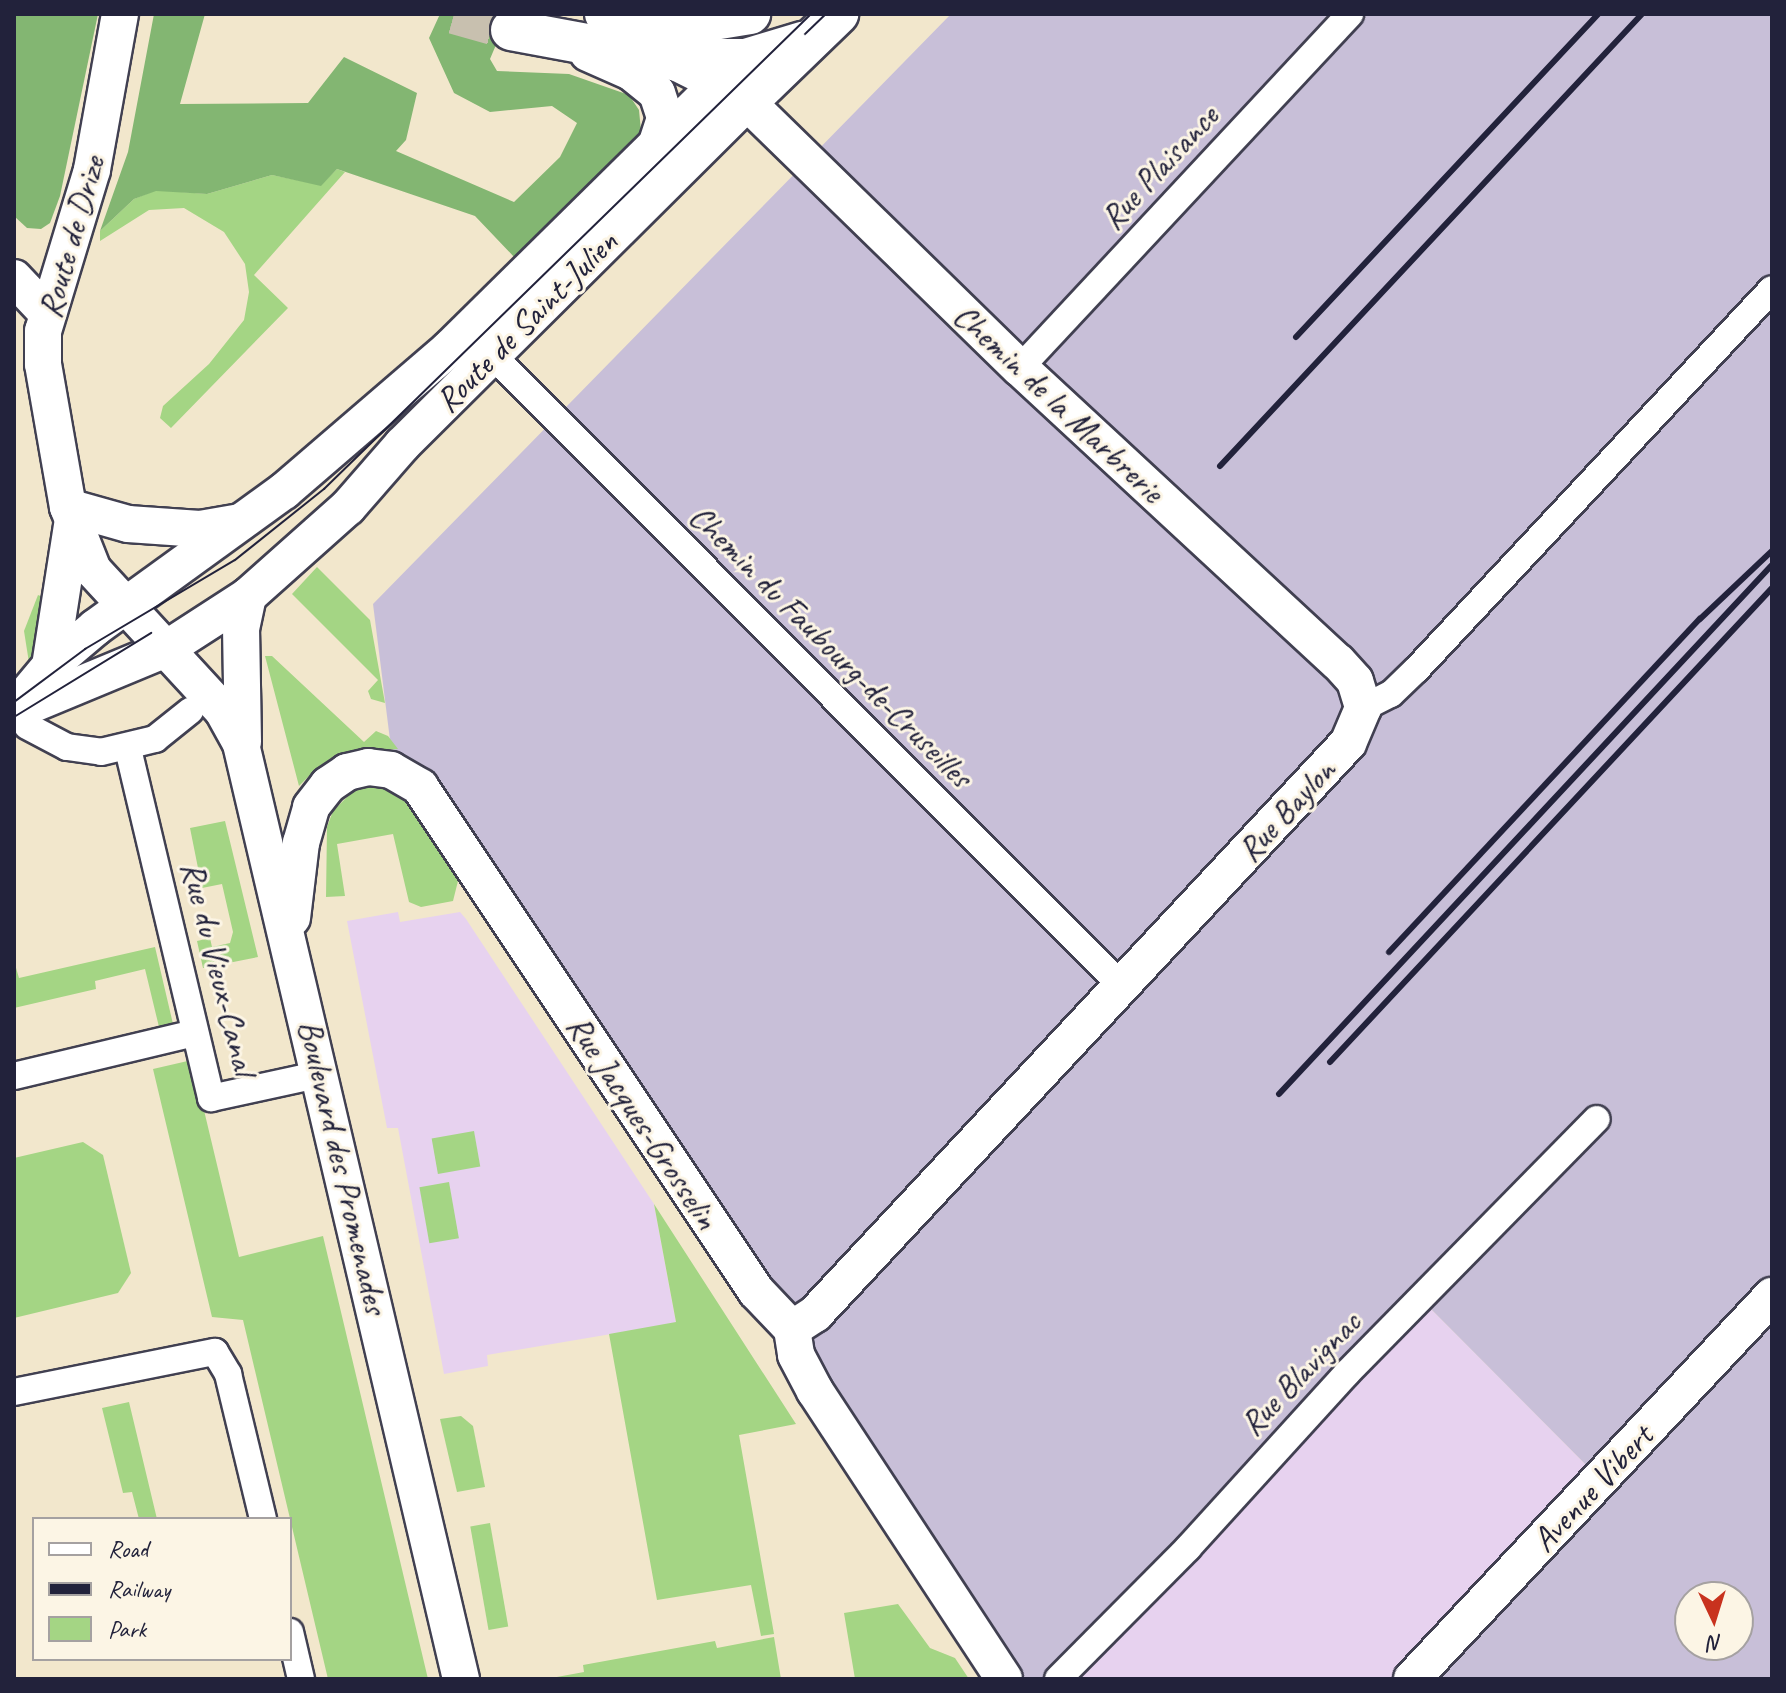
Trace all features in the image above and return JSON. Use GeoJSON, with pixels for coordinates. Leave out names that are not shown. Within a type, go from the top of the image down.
{"type":"FeatureCollection","features":[{"type":"Feature","properties":{"kind":"main road","name":"Route de Drize"},"geometry":{"type":"LineString","coordinates":[[70,516],[43,364],[46,312],[92,170],[120,14]]}},
{"type":"Feature","properties":{"kind":"main road"},"geometry":{"type":"LineString","coordinates":[[605,14],[668,40],[750,14]]}},
{"type":"Feature","properties":{"kind":"main road","name":"Route de Saint-Julien"},"geometry":{"type":"LineString","coordinates":[[18,716],[50,666],[126,606],[245,520],[450,348],[658,140],[732,78],[817,21]]}},
{"type":"Feature","properties":{"kind":"main road"},"geometry":{"type":"LineString","coordinates":[[511,30],[550,37],[668,40],[702,35],[732,78]]}},
{"type":"Feature","properties":{"kind":"main road"},"geometry":{"type":"LineString","coordinates":[[550,37],[648,83],[663,105],[658,140]]}},
{"type":"Feature","properties":{"kind":"main road","name":"Chemin de la Marbrerie"},"geometry":{"type":"LineString","coordinates":[[732,78],[1020,368],[1338,662],[1355,681],[1363,708]]}},
{"type":"Feature","properties":{"kind":"main road","name":"Route de Saint-Julien"},"geometry":{"type":"LineString","coordinates":[[18,716],[177,660],[210,621],[248,596],[348,507],[491,354],[732,78]]}},
{"type":"Feature","properties":{"kind":"main road"},"geometry":{"type":"LineString","coordinates":[[14,278],[46,312]]}},
{"type":"Feature","properties":{"kind":"main road"},"geometry":{"type":"LineString","coordinates":[[50,666],[70,516],[200,529],[245,520]]}},
{"type":"Feature","properties":{"kind":"main road","name":"Boulevard des Promenades"},"geometry":{"type":"LineString","coordinates":[[70,516],[93,570],[231,721],[243,751],[461,1679]]}},
{"type":"Feature","properties":{"kind":"main road"},"geometry":{"type":"LineString","coordinates":[[243,751],[241,629],[248,596]]}},
{"type":"Feature","properties":{"kind":"main road","name":"Rue Baylon"},"geometry":{"type":"LineString","coordinates":[[792,1329],[815,1314],[1348,743],[1363,708]]}},
{"type":"Feature","properties":{"kind":"main road","name":"Rue Jacques-Grosselin"},"geometry":{"type":"LineString","coordinates":[[289,940],[301,843],[321,792],[338,776],[368,767],[402,774],[426,793],[756,1291],[792,1329],[807,1379],[1004,1679]]}},
{"type":"Feature","properties":{"kind":"main road","name":"Avenue Vibert"},"geometry":{"type":"LineString","coordinates":[[1412,1679],[1772,1296]]}},
{"type":"Feature","properties":{"kind":"main road","name":"Avenue Vibert"},"geometry":{"type":"LineString","coordinates":[[1445,1679],[1772,1331]]}},
{"type":"Feature","properties":{"kind":"street","name":"Rue Plaisance"},"geometry":{"type":"LineString","coordinates":[[1020,368],[1350,14]]}},
{"type":"Feature","properties":{"kind":"street"},"geometry":{"type":"LineString","coordinates":[[1363,708],[1391,694],[1416,670],[1772,289]]}},
{"type":"Feature","properties":{"kind":"street","name":"Chemin du Faubourg-de-Cruseilles"},"geometry":{"type":"LineString","coordinates":[[491,354],[1122,986]]}},
{"type":"Feature","properties":{"kind":"street"},"geometry":{"type":"LineString","coordinates":[[18,716],[80,750],[128,749],[155,739],[190,711]]}},
{"type":"Feature","properties":{"kind":"street","name":"Rue du Vieux-Canal"},"geometry":{"type":"LineString","coordinates":[[128,749],[211,1098],[321,1074]]}},
{"type":"Feature","properties":{"kind":"street"},"geometry":{"type":"LineString","coordinates":[[14,1076],[195,1033]]}},
{"type":"Feature","properties":{"kind":"street","name":"Rue Blavignac"},"geometry":{"type":"LineString","coordinates":[[1061,1678],[1188,1548],[1347,1373],[1597,1119]]}},
{"type":"Feature","properties":{"kind":"street"},"geometry":{"type":"LineString","coordinates":[[14,1392],[215,1352],[228,1374],[263,1517]]}},
{"type":"Feature","properties":{"kind":"street"},"geometry":{"type":"LineString","coordinates":[[292,1641],[301,1679]]}},
{"type":"Feature","properties":{"kind":"shaded area"},"geometry":{"type":"Polygon","coordinates":[[[951,14],[1772,14],[1772,1679],[1434,1679],[1610,1489],[1426,1304],[1078,1679],[1003,1679],[391,748],[373,604],[951,14]]]}},
{"type":"Feature","properties":{"kind":"shaded area"},"geometry":{"type":"Polygon","coordinates":[[[398,912],[400,922],[460,912],[466,919],[654,1204],[676,1323],[487,1355],[488,1366],[444,1374],[398,1128],[387,1128],[347,921],[398,912]]]}},
{"type":"Feature","properties":{"kind":"shaded area"},"geometry":{"type":"Polygon","coordinates":[[[1426,1304],[1610,1489],[1434,1679],[1078,1679],[1426,1304]]]}},
{"type":"Feature","properties":{"kind":"green space"},"geometry":{"type":"Polygon","coordinates":[[[14,14],[98,14],[60,196],[50,223],[41,229],[27,228],[14,216],[14,14]]]}},
{"type":"Feature","properties":{"kind":"green space"},"geometry":{"type":"Polygon","coordinates":[[[154,14],[205,14],[180,104],[308,103],[344,57],[417,93],[406,140],[396,151],[514,202],[560,157],[577,123],[552,106],[490,112],[454,93],[429,38],[440,14],[509,14],[490,59],[497,71],[569,74],[629,95],[639,110],[641,131],[516,259],[475,216],[337,169],[321,186],[272,175],[207,194],[156,191],[134,199],[100,231],[128,152],[154,14]]]}},
{"type":"Feature","properties":{"kind":"green space"},"geometry":{"type":"Polygon","coordinates":[[[337,169],[345,172],[254,275],[288,308],[171,428],[160,418],[163,406],[209,364],[244,320],[249,292],[245,264],[224,232],[184,208],[149,210],[100,241],[100,231],[134,199],[156,190],[207,194],[272,175],[321,185],[337,169]]]}},
{"type":"Feature","properties":{"kind":"green space"},"geometry":{"type":"Polygon","coordinates":[[[317,567],[370,620],[385,703],[371,699],[368,691],[378,680],[292,594],[317,567]]]}},
{"type":"Feature","properties":{"kind":"green space"},"geometry":{"type":"Polygon","coordinates":[[[38,595],[52,601],[30,669],[24,631],[38,595]]]}},
{"type":"Feature","properties":{"kind":"green space"},"geometry":{"type":"Polygon","coordinates":[[[265,656],[272,656],[364,742],[376,731],[388,736],[398,749],[345,753],[318,767],[299,786],[265,656]]]}},
{"type":"Feature","properties":{"kind":"green space"},"geometry":{"type":"Polygon","coordinates":[[[375,785],[402,794],[459,877],[453,901],[421,907],[409,902],[393,834],[337,844],[345,896],[326,897],[327,827],[333,811],[358,786],[375,785]]]}},
{"type":"Feature","properties":{"kind":"green space"},"geometry":{"type":"Polygon","coordinates":[[[225,821],[258,957],[203,968],[197,941],[210,938],[212,947],[230,943],[233,932],[222,884],[202,888],[190,828],[225,821]]]}},
{"type":"Feature","properties":{"kind":"green space"},"geometry":{"type":"Polygon","coordinates":[[[155,947],[173,1024],[159,1027],[145,969],[95,981],[96,989],[14,1008],[14,961],[19,978],[155,947]]]}},
{"type":"Feature","properties":{"kind":"green space"},"geometry":{"type":"Polygon","coordinates":[[[192,1060],[239,1257],[323,1236],[428,1679],[328,1679],[243,1320],[212,1317],[153,1069],[192,1060]]]}},
{"type":"Feature","properties":{"kind":"green space"},"geometry":{"type":"Polygon","coordinates":[[[474,1131],[480,1166],[438,1174],[432,1138],[474,1131]]]}},
{"type":"Feature","properties":{"kind":"green space"},"geometry":{"type":"Polygon","coordinates":[[[83,1142],[103,1155],[131,1273],[118,1293],[14,1318],[14,1158],[83,1142]]]}},
{"type":"Feature","properties":{"kind":"green space"},"geometry":{"type":"Polygon","coordinates":[[[449,1182],[459,1238],[429,1243],[419,1187],[449,1182]]]}},
{"type":"Feature","properties":{"kind":"green space"},"geometry":{"type":"Polygon","coordinates":[[[654,1204],[796,1424],[739,1435],[774,1634],[761,1636],[751,1585],[657,1600],[609,1334],[676,1322],[654,1204]]]}},
{"type":"Feature","properties":{"kind":"green space"},"geometry":{"type":"Polygon","coordinates":[[[129,1402],[157,1517],[138,1517],[132,1492],[123,1493],[102,1408],[129,1402]]]}},
{"type":"Feature","properties":{"kind":"green space"},"geometry":{"type":"Polygon","coordinates":[[[461,1416],[473,1426],[485,1487],[457,1492],[440,1419],[461,1416]]]}},
{"type":"Feature","properties":{"kind":"green space"},"geometry":{"type":"Polygon","coordinates":[[[490,1523],[508,1626],[489,1630],[470,1526],[490,1523]]]}},
{"type":"Feature","properties":{"kind":"green space"},"geometry":{"type":"Polygon","coordinates":[[[898,1604],[930,1648],[955,1658],[969,1679],[855,1679],[844,1613],[898,1604]]]}},
{"type":"Feature","properties":{"kind":"green space"},"geometry":{"type":"Polygon","coordinates":[[[774,1637],[781,1679],[546,1679],[584,1672],[583,1665],[715,1641],[717,1648],[774,1637]]]}},
{"type":"Feature","properties":{"kind":"tunnel"},"geometry":{"type":"LineString","coordinates":[[454,14],[511,30]]}},
{"type":"Feature","properties":{"kind":"tram line"},"geometry":{"type":"LineString","coordinates":[[14,702],[85,649],[235,560],[324,489],[811,14]]}},
{"type":"Feature","properties":{"kind":"tram line"},"geometry":{"type":"LineString","coordinates":[[805,34],[826,14]]}},
{"type":"Feature","properties":{"kind":"tram line"},"geometry":{"type":"LineString","coordinates":[[14,717],[151,633]]}},
{"type":"Feature","properties":{"kind":"railway"},"geometry":{"type":"LineString","coordinates":[[1296,337],[1598,14]]}},
{"type":"Feature","properties":{"kind":"railway"},"geometry":{"type":"LineString","coordinates":[[1220,466],[1642,14]]}},
{"type":"Feature","properties":{"kind":"railway"},"geometry":{"type":"LineString","coordinates":[[1389,952],[1700,619],[1772,551]]}},
{"type":"Feature","properties":{"kind":"railway"},"geometry":{"type":"LineString","coordinates":[[1279,1094],[1772,565]]}},
{"type":"Feature","properties":{"kind":"railway"},"geometry":{"type":"LineString","coordinates":[[1330,1062],[1772,588]]}}]}
